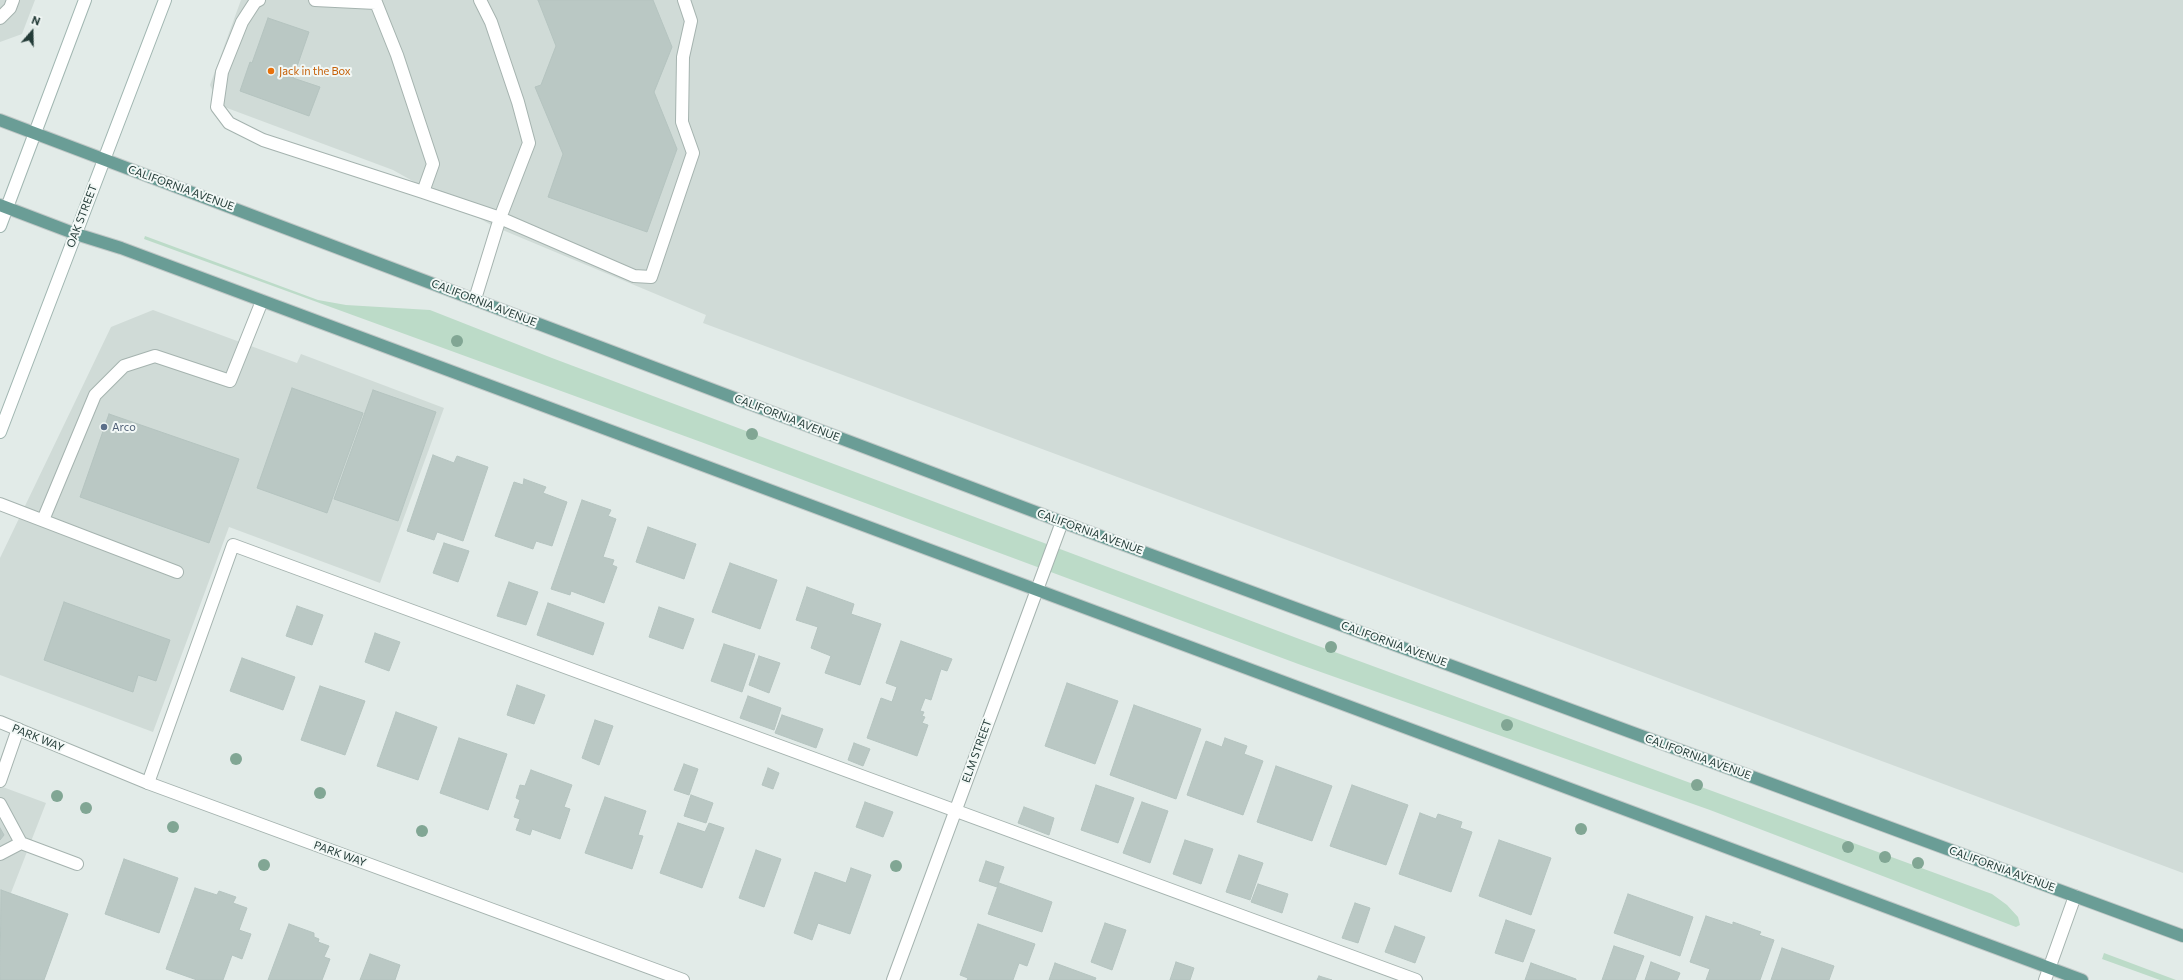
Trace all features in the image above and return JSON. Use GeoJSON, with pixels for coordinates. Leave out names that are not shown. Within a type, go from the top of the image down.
{"type":"FeatureCollection","features":[{"type":"Feature","properties":{"kind":"main road","name":"CALIFORNIA AVENUE"},"geometry":{"type":"LineString","coordinates":[[0,120],[1062,522],[2183,936]]}},
{"type":"Feature","properties":{"kind":"main road"},"geometry":{"type":"LineString","coordinates":[[3,207],[76,234],[121,248],[2082,980]]}},
{"type":"Feature","properties":{"kind":"street"},"geometry":{"type":"LineString","coordinates":[[0,18],[10,8],[13,0]]}},
{"type":"Feature","properties":{"kind":"street"},"geometry":{"type":"LineString","coordinates":[[0,226],[3,207],[34,133],[85,0]]}},
{"type":"Feature","properties":{"kind":"street","name":"OAK STREET"},"geometry":{"type":"LineString","coordinates":[[0,432],[165,0]]}},
{"type":"Feature","properties":{"kind":"street"},"geometry":{"type":"LineString","coordinates":[[259,0],[255,2],[242,22],[222,72],[217,107],[229,123],[263,140],[500,218],[634,276],[651,277],[693,153],[682,122],[683,57],[691,21],[684,0]]}},
{"type":"Feature","properties":{"kind":"street"},"geometry":{"type":"LineString","coordinates":[[315,0],[375,1],[397,55],[433,164],[422,192]]}},
{"type":"Feature","properties":{"kind":"street"},"geometry":{"type":"LineString","coordinates":[[475,299],[500,218],[529,143],[518,102],[491,22],[480,0]]}},
{"type":"Feature","properties":{"kind":"street"},"geometry":{"type":"LineString","coordinates":[[43,520],[95,395],[124,366],[155,356],[230,380],[262,301]]}},
{"type":"Feature","properties":{"kind":"street"},"geometry":{"type":"LineString","coordinates":[[0,504],[177,572]]}},
{"type":"Feature","properties":{"kind":"street","name":"ELM STREET"},"geometry":{"type":"LineString","coordinates":[[893,980],[1062,522]]}},
{"type":"Feature","properties":{"kind":"street"},"geometry":{"type":"LineString","coordinates":[[148,783],[233,546],[1416,980]]}},
{"type":"Feature","properties":{"kind":"street","name":"PARK WAY"},"geometry":{"type":"LineString","coordinates":[[0,722],[148,783],[683,980]]}},
{"type":"Feature","properties":{"kind":"street"},"geometry":{"type":"LineString","coordinates":[[0,781],[18,730]]}},
{"type":"Feature","properties":{"kind":"street"},"geometry":{"type":"LineString","coordinates":[[0,804],[22,843],[77,864]]}},
{"type":"Feature","properties":{"kind":"street"},"geometry":{"type":"LineString","coordinates":[[0,854],[22,843]]}},
{"type":"Feature","properties":{"kind":"street"},"geometry":{"type":"LineString","coordinates":[[2045,980],[2075,896]]}},
{"type":"Feature","properties":{"kind":"shaded area"},"geometry":{"type":"Polygon","coordinates":[[[0,0],[35,0],[22,34],[0,42],[0,0]]]}},
{"type":"Feature","properties":{"kind":"shaded area"},"geometry":{"type":"Polygon","coordinates":[[[241,0],[2183,0],[2183,873],[703,323],[706,315],[493,226],[393,170],[219,105],[210,85],[241,0]]]}},
{"type":"Feature","properties":{"kind":"shaded area"},"geometry":{"type":"Polygon","coordinates":[[[153,310],[297,363],[301,354],[444,408],[380,583],[229,527],[153,732],[0,675],[0,558],[111,327],[153,310]]]}},
{"type":"Feature","properties":{"kind":"shaded area"},"geometry":{"type":"Polygon","coordinates":[[[0,786],[46,803],[0,921],[0,786]]]}},
{"type":"Feature","properties":{"kind":"green space"},"geometry":{"type":"Polygon","coordinates":[[[145,236],[318,300],[346,305],[430,310],[552,358],[1302,640],[1992,894],[2007,905],[2018,917],[2020,925],[2016,927],[1710,810],[1301,665],[701,442],[144,239],[145,236]]]}},
{"type":"Feature","properties":{"kind":"green space"},"geometry":{"type":"Polygon","coordinates":[[[2104,953],[2176,980],[2160,980],[2102,959],[2104,953]]]}},
{"type":"Feature","properties":{"kind":"building"},"geometry":{"type":"Polygon","coordinates":[[[538,0],[653,0],[672,47],[654,92],[677,149],[647,232],[548,197],[563,154],[535,87],[541,85],[556,46],[538,0]]]}},
{"type":"Feature","properties":{"kind":"building","name":"Jack in the Box"},"geometry":{"type":"Polygon","coordinates":[[[268,18],[309,32],[293,78],[320,87],[309,116],[240,91],[268,18]]]}},
{"type":"Feature","properties":{"kind":"building"},"geometry":{"type":"Polygon","coordinates":[[[292,388],[363,413],[327,513],[257,488],[292,388]]]}},
{"type":"Feature","properties":{"kind":"building"},"geometry":{"type":"Polygon","coordinates":[[[373,390],[436,412],[398,521],[334,499],[373,390]]]}},
{"type":"Feature","properties":{"kind":"building"},"geometry":{"type":"Polygon","coordinates":[[[109,414],[239,459],[209,543],[80,497],[109,414]]]}},
{"type":"Feature","properties":{"kind":"building"},"geometry":{"type":"Polygon","coordinates":[[[433,455],[454,463],[457,456],[488,467],[463,541],[437,532],[434,540],[407,531],[433,455]]]}},
{"type":"Feature","properties":{"kind":"building"},"geometry":{"type":"Polygon","coordinates":[[[524,479],[546,487],[543,493],[567,502],[552,546],[536,541],[533,549],[495,536],[514,482],[523,485],[524,479]]]}},
{"type":"Feature","properties":{"kind":"building"},"geometry":{"type":"Polygon","coordinates":[[[582,500],[611,510],[608,516],[616,519],[603,557],[614,560],[612,565],[617,567],[604,603],[571,591],[570,595],[551,589],[582,500]]]}},
{"type":"Feature","properties":{"kind":"building"},"geometry":{"type":"Polygon","coordinates":[[[648,527],[696,544],[684,579],[636,562],[648,527]]]}},
{"type":"Feature","properties":{"kind":"building"},"geometry":{"type":"Polygon","coordinates":[[[444,543],[469,551],[458,582],[433,573],[444,543]]]}},
{"type":"Feature","properties":{"kind":"building"},"geometry":{"type":"Polygon","coordinates":[[[730,563],[777,580],[760,629],[712,612],[730,563]]]}},
{"type":"Feature","properties":{"kind":"building"},"geometry":{"type":"Polygon","coordinates":[[[509,582],[538,592],[526,625],[497,616],[509,582]]]}},
{"type":"Feature","properties":{"kind":"building"},"geometry":{"type":"Polygon","coordinates":[[[807,587],[854,604],[851,614],[881,624],[860,685],[825,673],[831,656],[811,648],[818,627],[796,620],[807,587]]]}},
{"type":"Feature","properties":{"kind":"building"},"geometry":{"type":"Polygon","coordinates":[[[64,602],[170,640],[156,681],[138,675],[133,692],[44,660],[64,602]]]}},
{"type":"Feature","properties":{"kind":"building"},"geometry":{"type":"Polygon","coordinates":[[[548,603],[604,623],[593,655],[537,635],[548,603]]]}},
{"type":"Feature","properties":{"kind":"building"},"geometry":{"type":"Polygon","coordinates":[[[297,606],[323,615],[312,645],[286,636],[297,606]]]}},
{"type":"Feature","properties":{"kind":"building"},"geometry":{"type":"Polygon","coordinates":[[[659,607],[694,619],[683,649],[649,637],[659,607]]]}},
{"type":"Feature","properties":{"kind":"building"},"geometry":{"type":"Polygon","coordinates":[[[375,633],[400,642],[389,671],[365,662],[375,633]]]}},
{"type":"Feature","properties":{"kind":"building"},"geometry":{"type":"Polygon","coordinates":[[[901,641],[952,659],[947,671],[941,669],[931,700],[925,698],[920,711],[924,712],[922,716],[925,717],[922,723],[928,725],[917,756],[867,738],[881,698],[892,702],[897,687],[886,683],[901,641]]]}},
{"type":"Feature","properties":{"kind":"building"},"geometry":{"type":"Polygon","coordinates":[[[724,644],[755,654],[742,692],[711,681],[724,644]]]}},
{"type":"Feature","properties":{"kind":"building"},"geometry":{"type":"Polygon","coordinates":[[[759,656],[780,663],[769,693],[749,685],[759,656]]]}},
{"type":"Feature","properties":{"kind":"building"},"geometry":{"type":"Polygon","coordinates":[[[242,658],[295,677],[283,710],[230,691],[242,658]]]}},
{"type":"Feature","properties":{"kind":"building"},"geometry":{"type":"Polygon","coordinates":[[[1067,683],[1118,701],[1095,764],[1045,746],[1067,683]]]}},
{"type":"Feature","properties":{"kind":"building"},"geometry":{"type":"Polygon","coordinates":[[[517,685],[545,695],[534,724],[507,715],[517,685]]]}},
{"type":"Feature","properties":{"kind":"building"},"geometry":{"type":"Polygon","coordinates":[[[320,686],[365,701],[345,755],[301,740],[320,686]]]}},
{"type":"Feature","properties":{"kind":"building"},"geometry":{"type":"Polygon","coordinates":[[[748,696],[781,708],[774,730],[740,718],[748,696]]]}},
{"type":"Feature","properties":{"kind":"building"},"geometry":{"type":"Polygon","coordinates":[[[1134,705],[1201,729],[1176,799],[1110,775],[1134,705]]]}},
{"type":"Feature","properties":{"kind":"building"},"geometry":{"type":"Polygon","coordinates":[[[396,712],[437,727],[418,780],[377,766],[396,712]]]}},
{"type":"Feature","properties":{"kind":"building"},"geometry":{"type":"Polygon","coordinates":[[[782,715],[823,729],[816,748],[775,733],[782,715]]]}},
{"type":"Feature","properties":{"kind":"building"},"geometry":{"type":"Polygon","coordinates":[[[595,720],[613,726],[599,765],[582,758],[595,720]]]}},
{"type":"Feature","properties":{"kind":"building"},"geometry":{"type":"Polygon","coordinates":[[[459,738],[507,754],[488,810],[440,793],[459,738]]]}},
{"type":"Feature","properties":{"kind":"building"},"geometry":{"type":"Polygon","coordinates":[[[1225,738],[1247,746],[1244,754],[1263,761],[1243,815],[1187,795],[1206,741],[1222,747],[1225,738]]]}},
{"type":"Feature","properties":{"kind":"building"},"geometry":{"type":"Polygon","coordinates":[[[854,743],[870,749],[863,766],[848,760],[854,743]]]}},
{"type":"Feature","properties":{"kind":"building"},"geometry":{"type":"Polygon","coordinates":[[[684,764],[698,769],[689,795],[674,790],[684,764]]]}},
{"type":"Feature","properties":{"kind":"building"},"geometry":{"type":"Polygon","coordinates":[[[1276,766],[1332,786],[1312,841],[1257,822],[1276,766]]]}},
{"type":"Feature","properties":{"kind":"building"},"geometry":{"type":"Polygon","coordinates":[[[768,768],[779,773],[773,789],[762,785],[768,768]]]}},
{"type":"Feature","properties":{"kind":"building"},"geometry":{"type":"Polygon","coordinates":[[[531,770],[572,785],[564,807],[570,809],[560,839],[532,829],[530,835],[516,830],[520,819],[514,817],[520,800],[516,798],[520,785],[525,786],[531,770]]]}},
{"type":"Feature","properties":{"kind":"building"},"geometry":{"type":"Polygon","coordinates":[[[1096,785],[1134,798],[1118,843],[1081,830],[1096,785]]]}},
{"type":"Feature","properties":{"kind":"building"},"geometry":{"type":"Polygon","coordinates":[[[1352,785],[1408,805],[1386,865],[1330,846],[1352,785]]]}},
{"type":"Feature","properties":{"kind":"building"},"geometry":{"type":"Polygon","coordinates":[[[691,795],[713,803],[706,823],[684,816],[691,795]]]}},
{"type":"Feature","properties":{"kind":"building"},"geometry":{"type":"Polygon","coordinates":[[[605,797],[646,811],[638,835],[643,836],[632,869],[585,853],[605,797]]]}},
{"type":"Feature","properties":{"kind":"building"},"geometry":{"type":"Polygon","coordinates":[[[865,802],[893,812],[883,837],[856,827],[865,802]]]}},
{"type":"Feature","properties":{"kind":"building"},"geometry":{"type":"Polygon","coordinates":[[[1142,802],[1168,811],[1150,863],[1123,853],[1142,802]]]}},
{"type":"Feature","properties":{"kind":"building"},"geometry":{"type":"Polygon","coordinates":[[[1024,807],[1054,818],[1049,835],[1018,823],[1024,807]]]}},
{"type":"Feature","properties":{"kind":"building"},"geometry":{"type":"Polygon","coordinates":[[[1420,813],[1436,819],[1438,814],[1462,822],[1460,828],[1472,832],[1451,892],[1399,874],[1420,813]]]}},
{"type":"Feature","properties":{"kind":"building"},"geometry":{"type":"Polygon","coordinates":[[[678,823],[705,832],[709,823],[724,828],[702,888],[660,873],[678,823]]]}},
{"type":"Feature","properties":{"kind":"building"},"geometry":{"type":"Polygon","coordinates":[[[0,828],[4,835],[0,840],[0,828]]]}},
{"type":"Feature","properties":{"kind":"building"},"geometry":{"type":"Polygon","coordinates":[[[1185,840],[1213,849],[1201,884],[1173,874],[1185,840]]]}},
{"type":"Feature","properties":{"kind":"building"},"geometry":{"type":"Polygon","coordinates":[[[1499,840],[1551,858],[1531,915],[1479,896],[1499,840]]]}},
{"type":"Feature","properties":{"kind":"building"},"geometry":{"type":"Polygon","coordinates":[[[756,850],[781,859],[764,907],[739,898],[756,850]]]}},
{"type":"Feature","properties":{"kind":"building"},"geometry":{"type":"Polygon","coordinates":[[[1239,855],[1263,863],[1250,900],[1226,892],[1239,855]]]}},
{"type":"Feature","properties":{"kind":"building"},"geometry":{"type":"Polygon","coordinates":[[[124,859],[178,878],[159,933],[105,914],[124,859]]]}},
{"type":"Feature","properties":{"kind":"building"},"geometry":{"type":"Polygon","coordinates":[[[986,861],[1004,867],[997,887],[979,881],[986,861]]]}},
{"type":"Feature","properties":{"kind":"building"},"geometry":{"type":"Polygon","coordinates":[[[851,868],[871,875],[850,934],[818,923],[812,940],[794,933],[815,872],[846,883],[851,868]]]}},
{"type":"Feature","properties":{"kind":"building"},"geometry":{"type":"Polygon","coordinates":[[[999,883],[1052,902],[1042,932],[988,914],[999,883]]]}},
{"type":"Feature","properties":{"kind":"building"},"geometry":{"type":"Polygon","coordinates":[[[1258,884],[1288,894],[1282,913],[1251,902],[1258,884]]]}},
{"type":"Feature","properties":{"kind":"building"},"geometry":{"type":"Polygon","coordinates":[[[195,888],[217,895],[219,891],[236,897],[233,903],[247,908],[239,930],[251,934],[242,959],[232,955],[223,980],[197,980],[166,969],[195,888]]]}},
{"type":"Feature","properties":{"kind":"building"},"geometry":{"type":"Polygon","coordinates":[[[1,890],[68,914],[44,980],[0,980],[1,890]]]}},
{"type":"Feature","properties":{"kind":"building"},"geometry":{"type":"Polygon","coordinates":[[[1628,894],[1693,917],[1680,956],[1614,933],[1628,894]]]}},
{"type":"Feature","properties":{"kind":"building"},"geometry":{"type":"Polygon","coordinates":[[[1355,903],[1370,908],[1358,943],[1342,938],[1355,903]]]}},
{"type":"Feature","properties":{"kind":"building"},"geometry":{"type":"Polygon","coordinates":[[[1706,916],[1733,925],[1733,922],[1761,932],[1759,935],[1774,940],[1760,980],[1706,980],[1710,969],[1690,962],[1706,916]]]}},
{"type":"Feature","properties":{"kind":"building"},"geometry":{"type":"Polygon","coordinates":[[[1506,920],[1535,930],[1523,962],[1495,953],[1506,920]]]}},
{"type":"Feature","properties":{"kind":"building"},"geometry":{"type":"Polygon","coordinates":[[[1105,923],[1126,930],[1112,970],[1091,962],[1105,923]]]}},
{"type":"Feature","properties":{"kind":"building"},"geometry":{"type":"Polygon","coordinates":[[[289,924],[314,933],[314,937],[319,939],[318,942],[329,946],[324,957],[330,959],[322,980],[268,980],[289,924]]]}},
{"type":"Feature","properties":{"kind":"building"},"geometry":{"type":"Polygon","coordinates":[[[978,924],[1035,944],[1027,966],[1019,963],[1013,980],[967,980],[968,978],[960,975],[978,924]]]}},
{"type":"Feature","properties":{"kind":"building"},"geometry":{"type":"Polygon","coordinates":[[[1395,926],[1425,937],[1415,963],[1385,952],[1395,926]]]}},
{"type":"Feature","properties":{"kind":"building"},"geometry":{"type":"Polygon","coordinates":[[[1614,946],[1644,956],[1635,980],[1602,980],[1614,946]]]}},
{"type":"Feature","properties":{"kind":"building"},"geometry":{"type":"Polygon","coordinates":[[[1782,948],[1834,966],[1829,980],[1771,980],[1782,948]]]}},
{"type":"Feature","properties":{"kind":"building"},"geometry":{"type":"Polygon","coordinates":[[[370,954],[400,965],[395,980],[360,980],[370,954]]]}},
{"type":"Feature","properties":{"kind":"building"},"geometry":{"type":"Polygon","coordinates":[[[1176,962],[1194,968],[1190,980],[1170,980],[1176,962]]]}},
{"type":"Feature","properties":{"kind":"building"},"geometry":{"type":"Polygon","coordinates":[[[1651,962],[1680,973],[1677,980],[1645,980],[1651,962]]]}},
{"type":"Feature","properties":{"kind":"building"},"geometry":{"type":"Polygon","coordinates":[[[1055,963],[1096,978],[1095,980],[1049,980],[1055,963]]]}},
{"type":"Feature","properties":{"kind":"building"},"geometry":{"type":"Polygon","coordinates":[[[1531,963],[1576,979],[1576,980],[1525,980],[1531,963]]]}},
{"type":"Feature","properties":{"kind":"building"},"geometry":{"type":"Polygon","coordinates":[[[1319,976],[1332,980],[1317,980],[1319,976]]]}},
{"type":"Feature","properties":{"kind":"place","name":"Jack in the Box"},"geometry":{"type":"Point","coordinates":[271,71]}},
{"type":"Feature","properties":{"kind":"place","name":"Arco"},"geometry":{"type":"Point","coordinates":[104,427]}}]}
